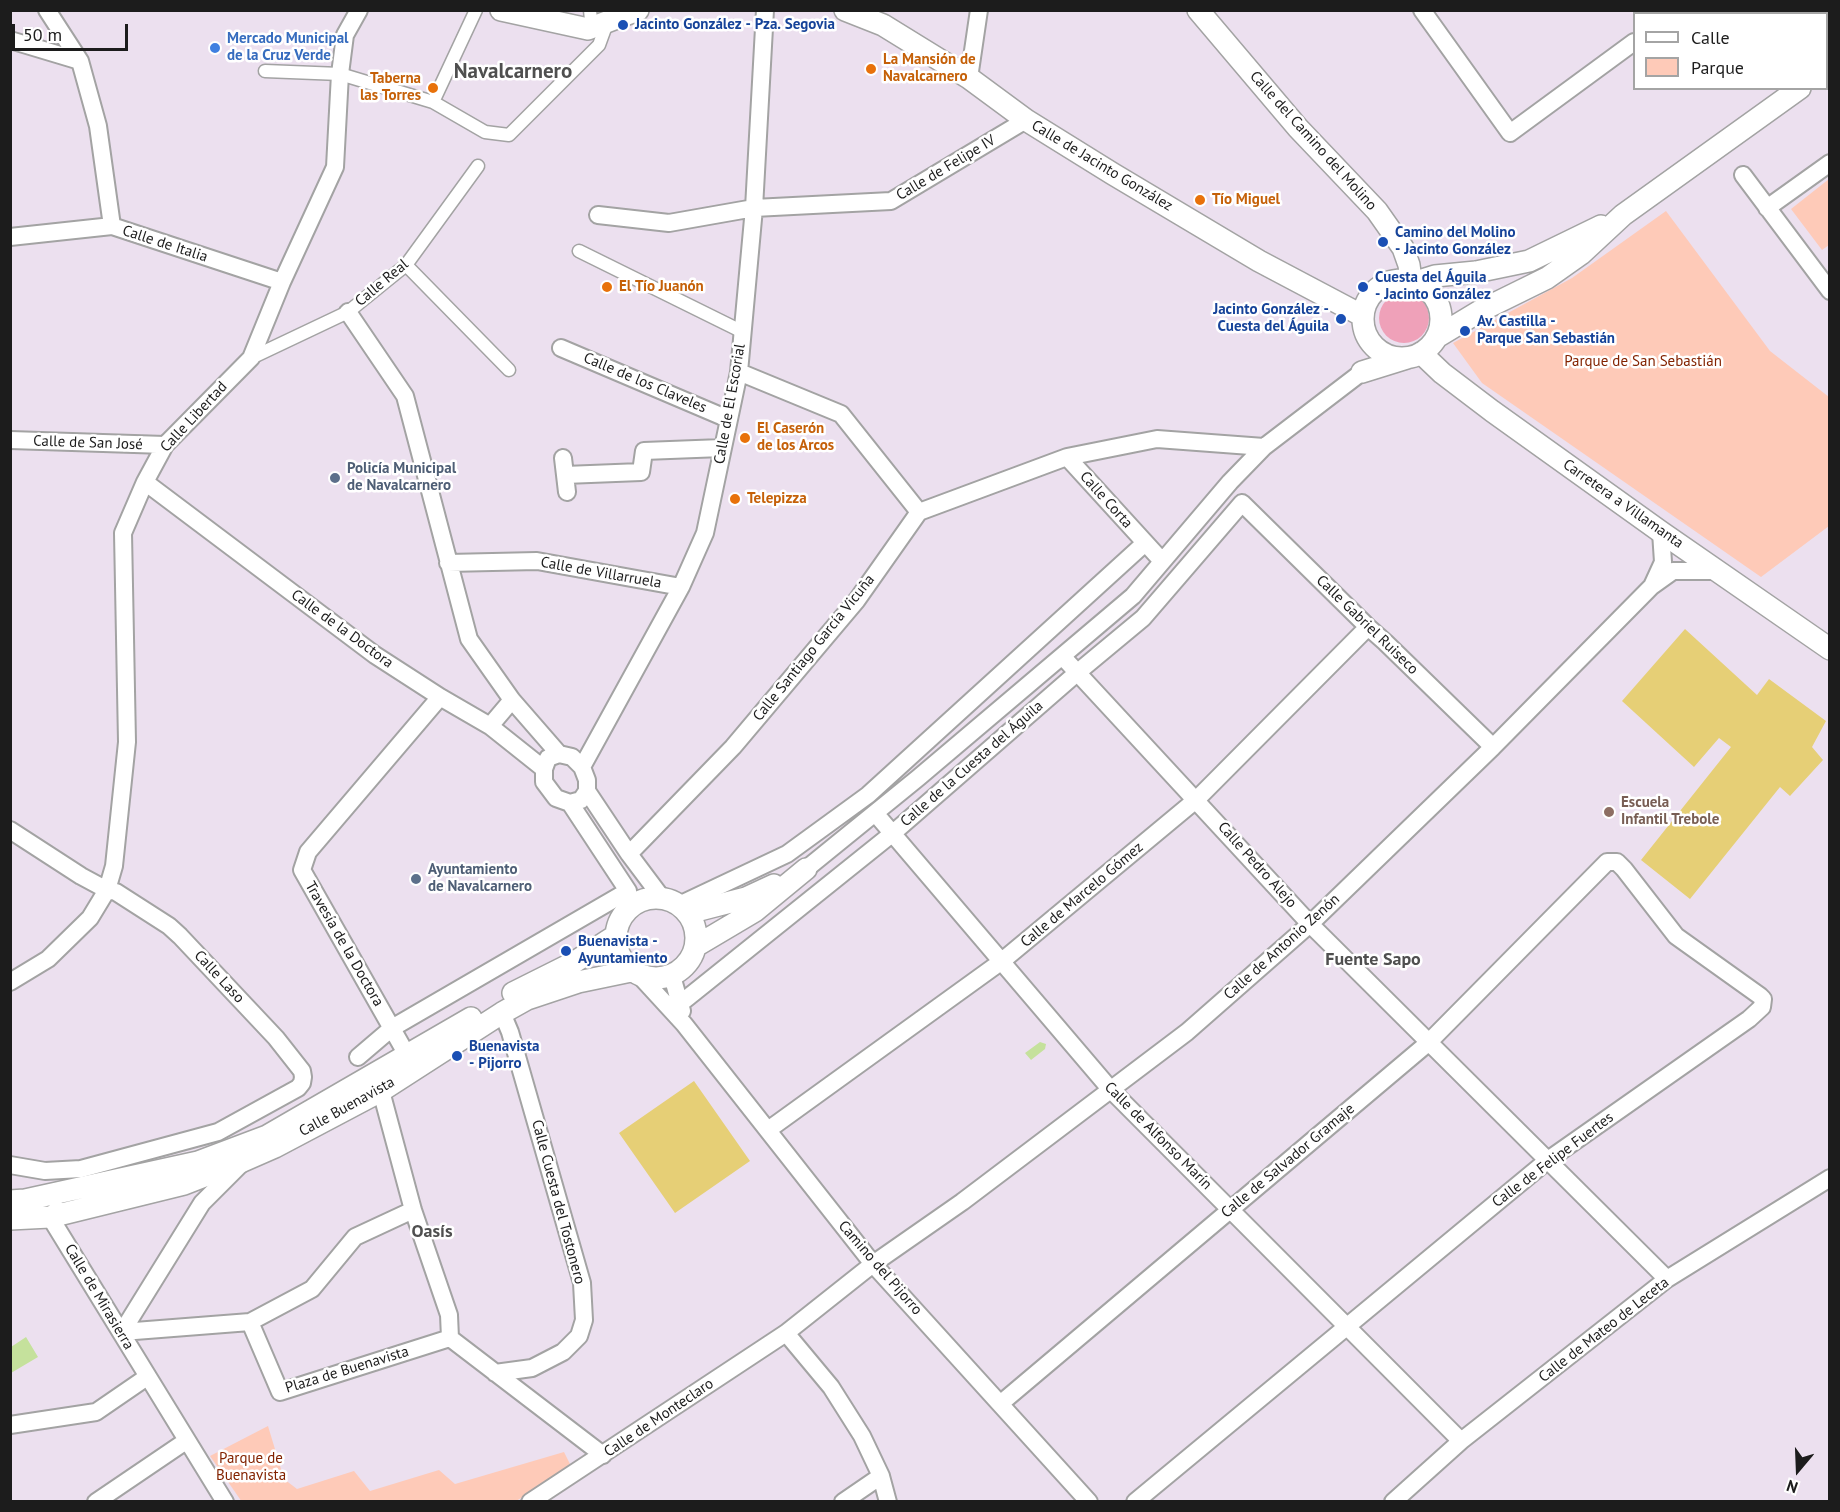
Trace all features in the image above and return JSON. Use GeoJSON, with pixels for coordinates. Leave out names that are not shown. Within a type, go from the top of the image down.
{"type":"FeatureCollection","features":[{"type":"Feature","properties":{"kind":"street"},"geometry":{"type":"LineString","coordinates":[[47,10],[81,61],[98,126],[112,226]]}},
{"type":"Feature","properties":{"kind":"street","name":"Calle Libertad"},"geometry":{"type":"LineString","coordinates":[[10,982],[48,959],[90,918],[106,890],[114,866],[127,742],[123,532],[145,482],[165,445],[250,358],[335,167],[340,74],[345,35],[359,10]]}},
{"type":"Feature","properties":{"kind":"street"},"geometry":{"type":"LineString","coordinates":[[433,102],[476,10]]}},
{"type":"Feature","properties":{"kind":"street"},"geometry":{"type":"LineString","coordinates":[[501,10],[588,29],[595,16]]}},
{"type":"Feature","properties":{"kind":"street"},"geometry":{"type":"LineString","coordinates":[[595,16],[638,10]]}},
{"type":"Feature","properties":{"kind":"street","name":"Calle de El Escorial"},"geometry":{"type":"LineString","coordinates":[[582,767],[681,587],[705,533],[739,372],[754,208],[765,10]]}},
{"type":"Feature","properties":{"kind":"street","name":"Calle de Jacinto González"},"geometry":{"type":"LineString","coordinates":[[845,10],[883,25],[969,78],[1026,120],[1259,261],[1363,316]]}},
{"type":"Feature","properties":{"kind":"street"},"geometry":{"type":"LineString","coordinates":[[969,78],[979,10]]}},
{"type":"Feature","properties":{"kind":"street","name":"Calle del Camino del Molino"},"geometry":{"type":"LineString","coordinates":[[1198,10],[1298,128],[1377,211],[1403,248],[1414,281]]}},
{"type":"Feature","properties":{"kind":"street"},"geometry":{"type":"LineString","coordinates":[[1422,10],[1510,133],[1633,43]]}},
{"type":"Feature","properties":{"kind":"street"},"geometry":{"type":"LineString","coordinates":[[265,71],[340,74],[433,102],[485,132],[509,135],[599,45],[595,16]]}},
{"type":"Feature","properties":{"kind":"street"},"geometry":{"type":"LineString","coordinates":[[10,40],[81,61]]}},
{"type":"Feature","properties":{"kind":"street"},"geometry":{"type":"LineString","coordinates":[[1623,215],[1529,261],[1414,281],[1400,279],[1380,286],[1366,302],[1363,316],[1364,330],[1370,342],[1380,351],[1394,357],[1414,356],[1430,346],[1437,337],[1480,311],[1547,278],[1581,254],[1623,215],[1797,90]]}},
{"type":"Feature","properties":{"kind":"street","name":"Calle de Felipe IV"},"geometry":{"type":"LineString","coordinates":[[598,215],[669,223],[754,208],[891,201],[1026,120]]}},
{"type":"Feature","properties":{"kind":"street"},"geometry":{"type":"LineString","coordinates":[[1767,207],[1830,163]]}},
{"type":"Feature","properties":{"kind":"street","name":"Calle Real"},"geometry":{"type":"LineString","coordinates":[[250,358],[348,312],[406,265],[478,166]]}},
{"type":"Feature","properties":{"kind":"street"},"geometry":{"type":"LineString","coordinates":[[1743,175],[1830,291]]}},
{"type":"Feature","properties":{"kind":"street","name":"Calle de Italia"},"geometry":{"type":"LineString","coordinates":[[10,237],[112,226],[282,282]]}},
{"type":"Feature","properties":{"kind":"street"},"geometry":{"type":"LineString","coordinates":[[579,251],[743,332]]}},
{"type":"Feature","properties":{"kind":"street"},"geometry":{"type":"LineString","coordinates":[[406,265],[509,370]]}},
{"type":"Feature","properties":{"kind":"street"},"geometry":{"type":"LineString","coordinates":[[1414,281],[1428,289],[1436,299],[1441,318],[1437,337]]}},
{"type":"Feature","properties":{"kind":"street"},"geometry":{"type":"LineString","coordinates":[[348,312],[405,396],[469,639],[512,700],[559,754]]}},
{"type":"Feature","properties":{"kind":"street"},"geometry":{"type":"LineString","coordinates":[[1362,372],[1370,342]]}},
{"type":"Feature","properties":{"kind":"street","name":"Calle de los Claveles"},"geometry":{"type":"LineString","coordinates":[[561,348],[728,418]]}},
{"type":"Feature","properties":{"kind":"street","name":"Calle de la Cuesta del Águila"},"geometry":{"type":"LineString","coordinates":[[696,946],[755,911],[918,778],[1133,596],[1230,482],[1264,447],[1362,372],[1414,356]]}},
{"type":"Feature","properties":{"kind":"street","name":"Carretera a Villamanta"},"geometry":{"type":"LineString","coordinates":[[1414,356],[1830,649]]}},
{"type":"Feature","properties":{"kind":"street"},"geometry":{"type":"LineString","coordinates":[[739,372],[841,414],[919,512],[1067,457],[1157,439],[1264,447]]}},
{"type":"Feature","properties":{"kind":"street","name":"Calle de San José"},"geometry":{"type":"LineString","coordinates":[[10,440],[165,445]]}},
{"type":"Feature","properties":{"kind":"street"},"geometry":{"type":"LineString","coordinates":[[563,458],[566,483],[641,472],[644,451],[722,448]]}},
{"type":"Feature","properties":{"kind":"street","name":"Calle Corta"},"geometry":{"type":"LineString","coordinates":[[1067,457],[1145,543]]}},
{"type":"Feature","properties":{"kind":"street","name":"Calle de la Doctora"},"geometry":{"type":"LineString","coordinates":[[145,482],[375,655],[490,726],[544,768]]}},
{"type":"Feature","properties":{"kind":"street","name":"Calle de la Cuesta del Águila"},"geometry":{"type":"LineString","coordinates":[[681,1003],[893,832],[1143,618],[1242,503]]}},
{"type":"Feature","properties":{"kind":"street","name":"Calle Gabriel Ruiseco"},"geometry":{"type":"LineString","coordinates":[[1242,503],[1493,747]]}},
{"type":"Feature","properties":{"kind":"street","name":"Calle Santiago García Vicuña"},"geometry":{"type":"LineString","coordinates":[[629,854],[733,747],[814,652],[857,600],[919,512]]}},
{"type":"Feature","properties":{"kind":"street","name":"Calle de Antonio Zenón"},"geometry":{"type":"LineString","coordinates":[[1652,586],[1663,562],[1661,532]]}},
{"type":"Feature","properties":{"kind":"street"},"geometry":{"type":"LineString","coordinates":[[358,1057],[392,1028],[629,899],[645,899],[676,905],[787,854],[868,795],[1145,543],[1162,561]]}},
{"type":"Feature","properties":{"kind":"street","name":"Calle de Villarruela"},"geometry":{"type":"LineString","coordinates":[[448,563],[537,561],[681,587]]}},
{"type":"Feature","properties":{"kind":"street","name":"Calle de Antonio Zenón"},"geometry":{"type":"LineString","coordinates":[[873,1264],[962,1202],[1187,1032],[1310,924],[1493,747],[1652,586],[1673,571],[1720,572]]}},
{"type":"Feature","properties":{"kind":"street","name":"Calle de Marcelo Gómez"},"geometry":{"type":"LineString","coordinates":[[768,1130],[1002,961],[1197,799],[1368,627]]}},
{"type":"Feature","properties":{"kind":"street","name":"Calle Pedro Alejo"},"geometry":{"type":"LineString","coordinates":[[1062,656],[1197,799],[1310,924],[1667,1279]]}},
{"type":"Feature","properties":{"kind":"street","name":"Calle de la Cuesta del Águila"},"geometry":{"type":"LineString","coordinates":[[1018,660],[1034,679]]}},
{"type":"Feature","properties":{"kind":"street","name":"Travesía de la Doctora"},"geometry":{"type":"LineString","coordinates":[[407,1055],[302,870],[308,852],[440,697]]}},
{"type":"Feature","properties":{"kind":"street"},"geometry":{"type":"LineString","coordinates":[[490,726],[512,700]]}},
{"type":"Feature","properties":{"kind":"street","name":"Calle de la Cuesta del Águila"},"geometry":{"type":"LineString","coordinates":[[970,704],[986,721]]}},
{"type":"Feature","properties":{"kind":"street"},"geometry":{"type":"LineString","coordinates":[[587,791],[581,800],[570,803],[556,798],[544,782],[544,768],[548,758],[559,754],[572,757],[582,767],[587,780],[587,791],[629,854],[695,928],[696,946],[690,959],[672,976],[657,979],[635,973],[619,956],[615,936],[629,899]]}},
{"type":"Feature","properties":{"kind":"street","name":"Calle de la Cuesta del Águila"},"geometry":{"type":"LineString","coordinates":[[905,762],[918,778]]}},
{"type":"Feature","properties":{"kind":"street"},"geometry":{"type":"LineString","coordinates":[[570,803],[629,899]]}},
{"type":"Feature","properties":{"kind":"street","name":"Calle de Alfonso Marín"},"geometry":{"type":"LineString","coordinates":[[875,813],[1111,1090],[1461,1441]]}},
{"type":"Feature","properties":{"kind":"street"},"geometry":{"type":"LineString","coordinates":[[10,830],[106,890]]}},
{"type":"Feature","properties":{"kind":"street"},"geometry":{"type":"LineString","coordinates":[[787,854],[800,872]]}},
{"type":"Feature","properties":{"kind":"street","name":"Calle de Felipe Fuertes"},"geometry":{"type":"LineString","coordinates":[[1135,1502],[1548,1160],[1749,1019],[1762,1007],[1760,996],[1676,936],[1617,862],[1607,862],[1564,905]]}},
{"type":"Feature","properties":{"kind":"street","name":"Calle de la Cuesta del Águila"},"geometry":{"type":"LineString","coordinates":[[676,905],[746,898],[800,872]]}},
{"type":"Feature","properties":{"kind":"street","name":"Calle Laso"},"geometry":{"type":"LineString","coordinates":[[10,1165],[45,1171],[81,1169],[218,1132],[298,1088],[302,1083],[302,1071],[276,1038],[180,936],[169,926],[116,892],[106,890]]}},
{"type":"Feature","properties":{"kind":"street","name":"Calle de Salvador Gramaje"},"geometry":{"type":"LineString","coordinates":[[1000,1404],[1428,1043],[1564,905]]}},
{"type":"Feature","properties":{"kind":"street","name":"Calle Buenavista"},"geometry":{"type":"LineString","coordinates":[[10,1201],[25,1200],[198,1162],[267,1136],[521,988],[573,963],[615,936]]}},
{"type":"Feature","properties":{"kind":"street","name":"Calle Buenavista"},"geometry":{"type":"LineString","coordinates":[[10,1220],[50,1217],[184,1184],[243,1161],[275,1147],[381,1090],[527,999],[578,982],[635,973]]}},
{"type":"Feature","properties":{"kind":"street","name":"Camino del Pijorro"},"geometry":{"type":"LineString","coordinates":[[635,973],[684,1024],[873,1264],[1089,1502]]}},
{"type":"Feature","properties":{"kind":"street"},"geometry":{"type":"LineString","coordinates":[[672,976],[681,1003],[684,1024]]}},
{"type":"Feature","properties":{"kind":"street","name":"Calle Cuesta del Tostonero"},"geometry":{"type":"LineString","coordinates":[[495,1373],[532,1368],[563,1352],[579,1336],[584,1320],[582,1283],[510,1032],[502,1013]]}},
{"type":"Feature","properties":{"kind":"street"},"geometry":{"type":"LineString","coordinates":[[381,1090],[413,1210],[449,1315],[450,1338],[603,1455]]}},
{"type":"Feature","properties":{"kind":"street"},"geometry":{"type":"LineString","coordinates":[[122,1332],[202,1203],[243,1161]]}},
{"type":"Feature","properties":{"kind":"street","name":"Calle Buenavista"},"geometry":{"type":"LineString","coordinates":[[50,1217],[59,1206],[177,1176],[198,1162]]}},
{"type":"Feature","properties":{"kind":"street","name":"Calle de Mateo de Leceta"},"geometry":{"type":"LineString","coordinates":[[1393,1502],[1461,1441],[1667,1279],[1830,1178]]}},
{"type":"Feature","properties":{"kind":"street"},"geometry":{"type":"LineString","coordinates":[[122,1332],[250,1322],[312,1289],[356,1237],[413,1210]]}},
{"type":"Feature","properties":{"kind":"street","name":"Calle de Mirasierra"},"geometry":{"type":"LineString","coordinates":[[50,1217],[225,1502]]}},
{"type":"Feature","properties":{"kind":"street","name":"Calle de Monteclaro"},"geometry":{"type":"LineString","coordinates":[[530,1502],[786,1333],[873,1264]]}},
{"type":"Feature","properties":{"kind":"street","name":"Plaza de Buenavista"},"geometry":{"type":"LineString","coordinates":[[250,1322],[280,1392],[450,1338]]}},
{"type":"Feature","properties":{"kind":"street"},"geometry":{"type":"LineString","coordinates":[[786,1333],[831,1387],[862,1436],[880,1476],[888,1502]]}},
{"type":"Feature","properties":{"kind":"street"},"geometry":{"type":"LineString","coordinates":[[10,1425],[96,1412],[147,1377]]}},
{"type":"Feature","properties":{"kind":"street"},"geometry":{"type":"LineString","coordinates":[[96,1502],[186,1441]]}},
{"type":"Feature","properties":{"kind":"street"},"geometry":{"type":"LineString","coordinates":[[843,1502],[880,1476]]}},
{"type":"Feature","properties":{"kind":"shaded area"},"geometry":{"type":"Polygon","coordinates":[[[1399,293],[1409,293],[1422,300],[1429,313],[1429,323],[1422,336],[1409,343],[1399,343],[1390,339],[1383,332],[1379,323],[1379,313],[1383,304],[1390,297],[1399,293]]]}},
{"type":"Feature","properties":{"kind":"shaded area"},"geometry":{"type":"Polygon","coordinates":[[[1685,629],[1757,695],[1769,679],[1826,721],[1812,747],[1823,760],[1790,796],[1780,787],[1690,899],[1641,860],[1731,747],[1719,738],[1694,767],[1622,701],[1685,629]]]}},
{"type":"Feature","properties":{"kind":"shaded area"},"geometry":{"type":"Polygon","coordinates":[[[1040,1042],[1046,1044],[1045,1049],[1031,1060],[1025,1053],[1040,1042]]]}},
{"type":"Feature","properties":{"kind":"shaded area"},"geometry":{"type":"Polygon","coordinates":[[[694,1081],[750,1161],[675,1213],[619,1133],[694,1081]]]}},
{"type":"Feature","properties":{"kind":"shaded area"},"geometry":{"type":"Polygon","coordinates":[[[26,1337],[38,1357],[11,1373],[11,1347],[26,1337]]]}},
{"type":"Feature","properties":{"kind":"green space"},"geometry":{"type":"Polygon","coordinates":[[[1829,179],[1829,245],[1822,250],[1791,209],[1829,179]]]}},
{"type":"Feature","properties":{"kind":"green space","name":"Parque de San Sebastián"},"geometry":{"type":"Polygon","coordinates":[[[1666,211],[1770,351],[1829,397],[1829,526],[1761,577],[1482,383],[1453,343],[1572,278],[1666,211]]]}},
{"type":"Feature","properties":{"kind":"green space","name":"Parque de Buenavista"},"geometry":{"type":"Polygon","coordinates":[[[268,1426],[284,1479],[297,1489],[354,1471],[370,1491],[439,1470],[455,1484],[564,1452],[572,1468],[516,1501],[242,1502],[210,1456],[268,1426]]]}},
{"type":"Feature","properties":{"kind":"place","name":"Jacinto González - Pza. Segovia"},"geometry":{"type":"Point","coordinates":[623,25]}},
{"type":"Feature","properties":{"kind":"place","name":"Mercado Municipal de la Cruz Verde"},"geometry":{"type":"Point","coordinates":[215,48]}},
{"type":"Feature","properties":{"kind":"place","name":"La Mansión de Navalcarnero"},"geometry":{"type":"Point","coordinates":[871,69]}},
{"type":"Feature","properties":{"kind":"place","name":"Taberna las Torres"},"geometry":{"type":"Point","coordinates":[433,88]}},
{"type":"Feature","properties":{"kind":"place","name":"Tío Miguel"},"geometry":{"type":"Point","coordinates":[1200,200]}},
{"type":"Feature","properties":{"kind":"place","name":"Camino del Molino - Jacinto González"},"geometry":{"type":"Point","coordinates":[1383,242]}},
{"type":"Feature","properties":{"kind":"place","name":"El Tío Juanón"},"geometry":{"type":"Point","coordinates":[607,287]}},
{"type":"Feature","properties":{"kind":"place","name":"Cuesta del Águila - Jacinto González"},"geometry":{"type":"Point","coordinates":[1363,287]}},
{"type":"Feature","properties":{"kind":"place","name":"Jacinto González - Cuesta del Águila"},"geometry":{"type":"Point","coordinates":[1341,319]}},
{"type":"Feature","properties":{"kind":"place","name":"Av. Castilla - Parque San Sebastián"},"geometry":{"type":"Point","coordinates":[1465,331]}},
{"type":"Feature","properties":{"kind":"place","name":"El Caserón de los Arcos"},"geometry":{"type":"Point","coordinates":[745,438]}},
{"type":"Feature","properties":{"kind":"place","name":"Policía Municipal de Navalcarnero"},"geometry":{"type":"Point","coordinates":[335,478]}},
{"type":"Feature","properties":{"kind":"place","name":"Telepizza"},"geometry":{"type":"Point","coordinates":[735,499]}},
{"type":"Feature","properties":{"kind":"place","name":"Escuela Infantil Trebole"},"geometry":{"type":"Point","coordinates":[1609,812]}},
{"type":"Feature","properties":{"kind":"place","name":"Ayuntamiento de Navalcarnero"},"geometry":{"type":"Point","coordinates":[416,879]}},
{"type":"Feature","properties":{"kind":"place","name":"Buenavista - Ayuntamiento"},"geometry":{"type":"Point","coordinates":[566,951]}},
{"type":"Feature","properties":{"kind":"place","name":"Buenavista - Pijorro"},"geometry":{"type":"Point","coordinates":[457,1056]}},
{"type":"Feature","properties":{"kind":"district","name":"Navalcarnero"},"geometry":{"type":"Point","coordinates":[513,72]}},
{"type":"Feature","properties":{"kind":"district","name":"Fuente Sapo"},"geometry":{"type":"Point","coordinates":[1373,960]}},
{"type":"Feature","properties":{"kind":"district","name":"Oasís"},"geometry":{"type":"Point","coordinates":[432,1232]}}]}
